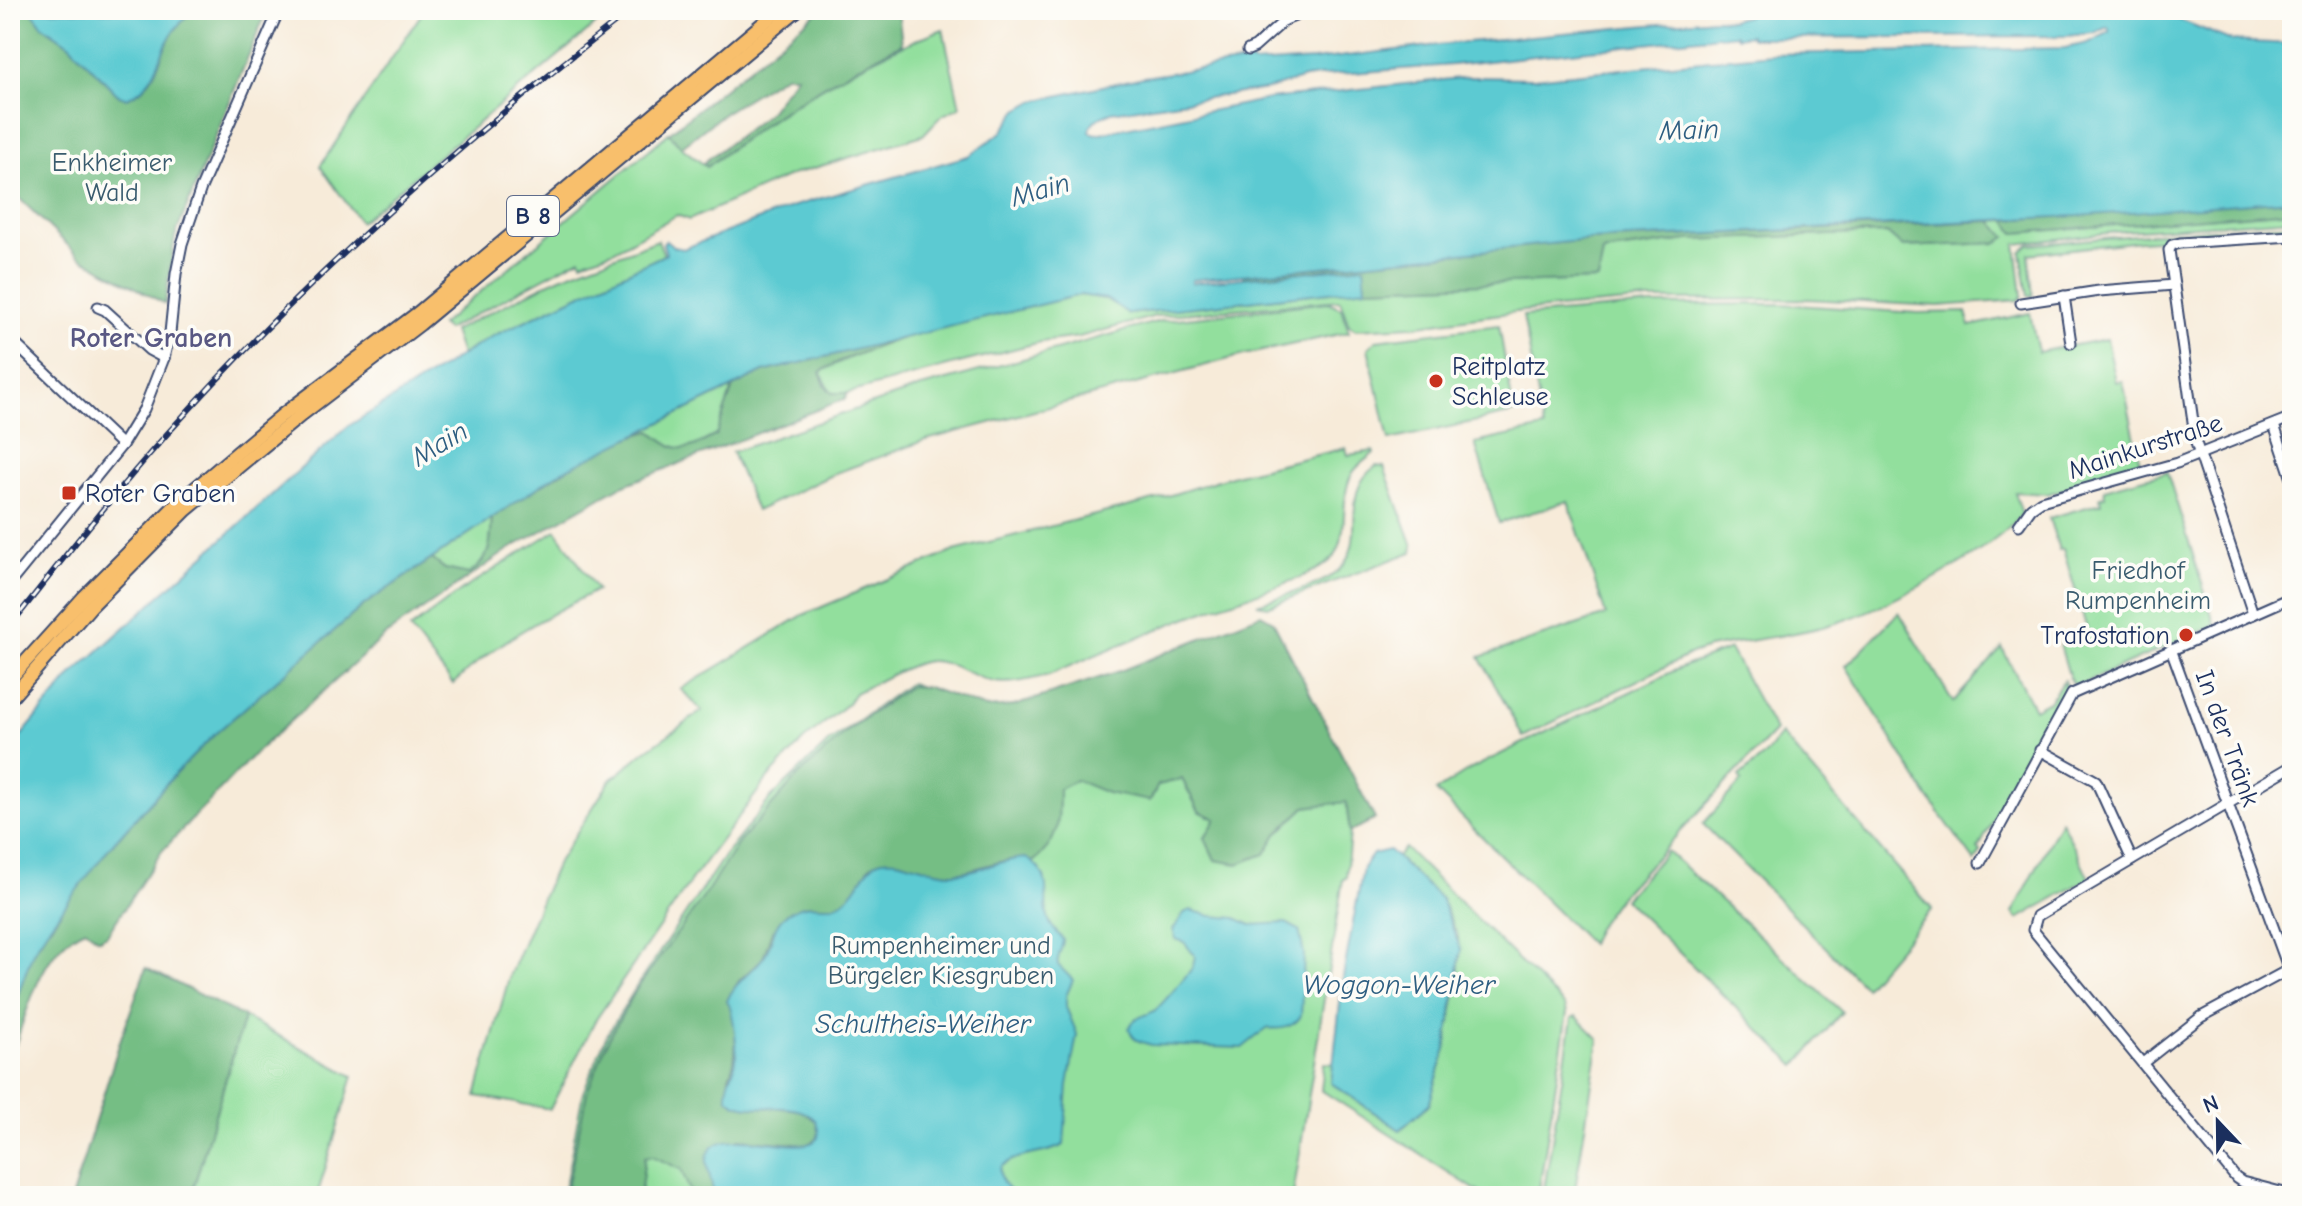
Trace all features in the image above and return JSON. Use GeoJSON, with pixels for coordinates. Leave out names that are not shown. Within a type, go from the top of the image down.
{"type":"FeatureCollection","features":[{"type":"Feature","properties":{"kind":"main road","name":"B 8"},"geometry":{"type":"LineString","coordinates":[[10,679],[149,530],[203,481],[281,416],[418,313],[779,10]]}},
{"type":"Feature","properties":{"kind":"main road","name":"B 8"},"geometry":{"type":"LineString","coordinates":[[10,699],[107,589],[186,510],[301,415],[432,314],[797,10]]}},
{"type":"Feature","properties":{"kind":"main road"},"geometry":{"type":"LineString","coordinates":[[10,671],[29,656]]}},
{"type":"Feature","properties":{"kind":"main road"},"geometry":{"type":"LineString","coordinates":[[10,707],[28,677]]}},
{"type":"Feature","properties":{"kind":"street"},"geometry":{"type":"LineString","coordinates":[[10,583],[122,445],[144,409],[164,358],[170,333],[176,274],[201,188],[279,10]]}},
{"type":"Feature","properties":{"kind":"street"},"geometry":{"type":"LineString","coordinates":[[1248,50],[1285,20],[1310,10]]}},
{"type":"Feature","properties":{"kind":"street"},"geometry":{"type":"LineString","coordinates":[[2253,614],[2196,443],[2169,250],[2172,245],[2292,236]]}},
{"type":"Feature","properties":{"kind":"street"},"geometry":{"type":"LineString","coordinates":[[2021,303],[2174,285]]}},
{"type":"Feature","properties":{"kind":"street"},"geometry":{"type":"LineString","coordinates":[[2064,296],[2071,343]]}},
{"type":"Feature","properties":{"kind":"street"},"geometry":{"type":"LineString","coordinates":[[98,307],[149,350],[164,358]]}},
{"type":"Feature","properties":{"kind":"street"},"geometry":{"type":"LineString","coordinates":[[10,339],[122,445]]}},
{"type":"Feature","properties":{"kind":"street","name":"Mainkurstraße"},"geometry":{"type":"LineString","coordinates":[[2019,525],[2031,508],[2041,501],[2148,472],[2292,417]]}},
{"type":"Feature","properties":{"kind":"street"},"geometry":{"type":"LineString","coordinates":[[2274,425],[2292,479]]}},
{"type":"Feature","properties":{"kind":"street"},"geometry":{"type":"LineString","coordinates":[[1980,863],[2072,694],[2292,597]]}},
{"type":"Feature","properties":{"kind":"street","name":"In der Tränk"},"geometry":{"type":"LineString","coordinates":[[2171,649],[2291,972]]}},
{"type":"Feature","properties":{"kind":"street"},"geometry":{"type":"LineString","coordinates":[[2040,750],[2096,781],[2132,860]]}},
{"type":"Feature","properties":{"kind":"street"},"geometry":{"type":"LineString","coordinates":[[2292,766],[2037,916],[2033,926],[2035,935],[2144,1062],[2238,1179],[2292,1195]]}},
{"type":"Feature","properties":{"kind":"street"},"geometry":{"type":"LineString","coordinates":[[2144,1062],[2201,1017],[2291,972]]}},
{"type":"Feature","properties":{"kind":"green space","name":"Enkheimer Wald"},"geometry":{"type":"Polygon","coordinates":[[[10,10],[31,10],[43,26],[69,44],[117,94],[127,98],[147,85],[153,77],[168,40],[190,10],[267,10],[175,236],[165,304],[80,257],[17,196],[10,204],[10,10]]]}},
{"type":"Feature","properties":{"kind":"green space"},"geometry":{"type":"Polygon","coordinates":[[[424,10],[613,10],[360,222],[320,166],[424,10]]]}},
{"type":"Feature","properties":{"kind":"green space"},"geometry":{"type":"Polygon","coordinates":[[[820,10],[898,10],[902,44],[801,100],[707,167],[703,163],[766,115],[797,75],[785,75],[727,111],[681,147],[669,133],[820,10]]]}},
{"type":"Feature","properties":{"kind":"green space"},"geometry":{"type":"Polygon","coordinates":[[[943,29],[960,107],[941,116],[923,135],[791,175],[689,220],[677,215],[613,251],[582,262],[580,258],[447,330],[441,325],[669,133],[681,147],[707,167],[762,126],[820,89],[880,56],[943,29]]]}},
{"type":"Feature","properties":{"kind":"green space"},"geometry":{"type":"Polygon","coordinates":[[[2292,200],[2292,211],[2015,233],[2006,220],[2292,200]]]}},
{"type":"Feature","properties":{"kind":"green space"},"geometry":{"type":"Polygon","coordinates":[[[2292,211],[2292,219],[2124,231],[2016,244],[2022,296],[2019,300],[1938,306],[1807,299],[1649,300],[1523,311],[1412,326],[1356,329],[1349,325],[1340,300],[1156,316],[1079,337],[1041,342],[848,393],[832,393],[820,372],[850,357],[914,335],[1080,295],[1106,299],[1129,314],[1366,288],[1598,280],[1603,252],[1688,240],[1887,233],[1903,247],[1996,243],[2005,237],[1992,221],[2006,220],[2015,233],[2292,211]]]}},
{"type":"Feature","properties":{"kind":"green space"},"geometry":{"type":"Polygon","coordinates":[[[1992,221],[2006,237],[1996,243],[1903,247],[1887,233],[1688,240],[1603,252],[1598,280],[1366,288],[1363,266],[1243,278],[1243,275],[1589,240],[1992,221]]]}},
{"type":"Feature","properties":{"kind":"green space"},"geometry":{"type":"Polygon","coordinates":[[[2292,224],[2292,231],[2140,241],[2029,254],[2033,297],[2028,296],[2021,252],[2029,245],[2292,224]]]}},
{"type":"Feature","properties":{"kind":"green space"},"geometry":{"type":"Polygon","coordinates":[[[658,240],[664,255],[491,337],[461,355],[453,331],[560,277],[658,240]]]}},
{"type":"Feature","properties":{"kind":"green space"},"geometry":{"type":"Polygon","coordinates":[[[1328,302],[1341,308],[1349,332],[1244,355],[926,440],[836,473],[756,511],[732,452],[918,388],[1160,321],[1328,302]]]}},
{"type":"Feature","properties":{"kind":"green space"},"geometry":{"type":"Polygon","coordinates":[[[1780,304],[1918,313],[1966,312],[1970,326],[2030,313],[2038,352],[2107,339],[2116,382],[2123,381],[2141,468],[2047,494],[2015,492],[2022,514],[2007,530],[1936,578],[1882,605],[1821,627],[1691,654],[1523,737],[1480,657],[1606,615],[1568,501],[1499,523],[1475,443],[1544,428],[1523,316],[1651,305],[1780,304]]]}},
{"type":"Feature","properties":{"kind":"green space"},"geometry":{"type":"Polygon","coordinates":[[[1499,325],[1514,413],[1389,440],[1368,348],[1376,340],[1499,325]]]}},
{"type":"Feature","properties":{"kind":"green space"},"geometry":{"type":"Polygon","coordinates":[[[901,338],[840,361],[820,372],[832,393],[848,393],[845,399],[619,487],[508,550],[387,634],[254,754],[162,851],[107,935],[99,939],[85,929],[70,937],[58,949],[39,981],[10,1053],[10,1016],[33,952],[80,884],[176,773],[217,732],[365,604],[432,559],[445,569],[469,574],[486,556],[492,518],[589,456],[651,431],[669,444],[689,448],[716,435],[733,387],[763,372],[901,338]]]}},
{"type":"Feature","properties":{"kind":"green space"},"geometry":{"type":"Polygon","coordinates":[[[733,387],[716,435],[705,441],[682,448],[669,444],[651,431],[637,434],[733,387]]]}},
{"type":"Feature","properties":{"kind":"green space"},"geometry":{"type":"Polygon","coordinates":[[[1346,448],[1348,455],[1374,453],[1357,468],[1348,484],[1343,532],[1337,552],[1331,560],[1308,574],[1171,624],[1049,675],[1001,683],[931,661],[906,668],[855,693],[768,778],[695,875],[595,1021],[550,1109],[476,1096],[510,974],[556,865],[610,781],[644,752],[702,711],[681,689],[803,615],[954,551],[1346,448]]]}},
{"type":"Feature","properties":{"kind":"green space"},"geometry":{"type":"Polygon","coordinates":[[[1376,466],[1384,467],[1413,546],[1412,552],[1269,606],[1257,604],[1311,586],[1338,571],[1352,545],[1358,490],[1364,477],[1376,466]]]}},
{"type":"Feature","properties":{"kind":"green space","name":"Friedhof Rumpenheim"},"geometry":{"type":"Polygon","coordinates":[[[2167,472],[2215,625],[2077,686],[2071,682],[2060,645],[2088,633],[2063,549],[2059,550],[2049,518],[2101,503],[2100,497],[2105,496],[2104,489],[2167,472]]]}},
{"type":"Feature","properties":{"kind":"green space"},"geometry":{"type":"Polygon","coordinates":[[[492,518],[486,556],[468,575],[445,569],[432,559],[492,518]]]}},
{"type":"Feature","properties":{"kind":"green space"},"geometry":{"type":"Polygon","coordinates":[[[556,530],[597,590],[504,643],[453,684],[410,629],[462,590],[556,530]]]}},
{"type":"Feature","properties":{"kind":"green space"},"geometry":{"type":"Polygon","coordinates":[[[1899,612],[1953,702],[2002,648],[2034,709],[2049,701],[2064,680],[2066,686],[1978,849],[1981,852],[1975,862],[1928,797],[1846,666],[1899,612]]]}},
{"type":"Feature","properties":{"kind":"green space"},"geometry":{"type":"Polygon","coordinates":[[[1261,614],[1273,621],[1375,819],[1350,832],[1346,802],[1305,807],[1277,834],[1265,854],[1238,864],[1215,860],[1205,838],[1216,819],[1199,811],[1182,779],[1158,785],[1150,801],[1107,793],[1076,780],[1059,789],[1056,830],[1048,846],[1033,862],[1016,859],[955,873],[891,861],[870,866],[843,903],[829,908],[809,905],[772,931],[763,958],[739,981],[727,1001],[736,1038],[729,1076],[739,1104],[801,1110],[816,1121],[817,1139],[806,1145],[740,1139],[715,1147],[708,1169],[713,1178],[714,1196],[692,1196],[681,1169],[652,1156],[645,1157],[640,1196],[565,1196],[587,1092],[608,1040],[636,990],[739,842],[799,775],[850,729],[910,686],[927,687],[986,708],[1014,706],[1120,671],[1261,614]]]}},
{"type":"Feature","properties":{"kind":"green space"},"geometry":{"type":"Polygon","coordinates":[[[1730,649],[1775,731],[1620,896],[1598,926],[1590,944],[1436,791],[1519,745],[1682,667],[1730,649]]]}},
{"type":"Feature","properties":{"kind":"green space","name":"Rumpenheimer und Bürgeler Kiesgruben"},"geometry":{"type":"Polygon","coordinates":[[[910,683],[992,713],[1158,785],[1182,779],[1199,811],[1216,819],[1205,838],[1277,834],[1305,807],[1346,801],[1350,832],[1346,878],[1343,879],[1293,1196],[563,1196],[583,1093],[606,1037],[725,855],[771,798],[828,743],[910,683]]]}},
{"type":"Feature","properties":{"kind":"green space"},"geometry":{"type":"Polygon","coordinates":[[[1781,734],[1932,909],[1865,987],[1703,824],[1742,781],[1739,777],[1764,756],[1781,734]]]}},
{"type":"Feature","properties":{"kind":"green space"},"geometry":{"type":"Polygon","coordinates":[[[2061,820],[2089,878],[2018,919],[2013,913],[2061,820]]]}},
{"type":"Feature","properties":{"kind":"green space"},"geometry":{"type":"Polygon","coordinates":[[[1405,848],[1565,1006],[1567,1013],[1538,1196],[1485,1196],[1321,1090],[1324,1063],[1333,1064],[1331,1083],[1400,1130],[1429,1104],[1446,1049],[1459,971],[1458,936],[1441,899],[1397,857],[1405,848]]]}},
{"type":"Feature","properties":{"kind":"green space"},"geometry":{"type":"Polygon","coordinates":[[[1667,851],[1842,1012],[1796,1066],[1624,899],[1667,851]]]}},
{"type":"Feature","properties":{"kind":"green space"},"geometry":{"type":"Polygon","coordinates":[[[146,968],[244,1017],[191,1196],[72,1196],[121,1038],[146,968]]]}},
{"type":"Feature","properties":{"kind":"green space"},"geometry":{"type":"Polygon","coordinates":[[[1576,1016],[1599,1039],[1574,1196],[1543,1196],[1572,1018],[1576,1016]]]}},
{"type":"Feature","properties":{"kind":"green space"},"geometry":{"type":"Polygon","coordinates":[[[244,1017],[353,1076],[317,1196],[191,1196],[244,1017]]]}},
{"type":"Feature","properties":{"kind":"water"},"geometry":{"type":"Polygon","coordinates":[[[31,10],[190,10],[168,40],[152,77],[138,92],[127,98],[117,94],[69,44],[43,26],[31,10]]]}},
{"type":"Feature","properties":{"kind":"water","name":"Main"},"geometry":{"type":"Polygon","coordinates":[[[1776,10],[2156,10],[2232,41],[2292,44],[2292,200],[2078,216],[1589,240],[1192,280],[1192,283],[1364,266],[1366,288],[1129,314],[1106,299],[1080,295],[763,372],[562,471],[365,604],[217,732],[109,848],[33,952],[10,1016],[10,749],[73,674],[347,427],[491,337],[666,254],[663,243],[666,240],[674,247],[683,249],[794,206],[968,156],[1002,132],[1018,110],[1034,101],[1144,77],[1251,61],[1252,64],[1314,60],[1446,44],[1714,19],[1731,20],[1776,10]],[[2108,27],[2094,33],[2067,36],[1751,38],[1750,35],[1737,37],[1736,34],[1305,78],[1268,89],[1111,112],[1094,121],[1090,132],[1096,134],[1269,99],[1469,77],[1533,78],[1771,54],[2065,48],[2088,43],[2110,32],[2108,27]]]}},
{"type":"Feature","properties":{"kind":"water","name":"Woggon-Weiher"},"geometry":{"type":"Polygon","coordinates":[[[1389,850],[1441,899],[1461,950],[1446,1049],[1429,1104],[1400,1130],[1331,1083],[1343,977],[1363,868],[1373,854],[1389,850]]]}},
{"type":"Feature","properties":{"kind":"water","name":"Schultheis-Weiher"},"geometry":{"type":"Polygon","coordinates":[[[1026,858],[1042,873],[1047,914],[1051,925],[1063,939],[1058,965],[1073,980],[1066,996],[1066,1007],[1077,1034],[1068,1085],[1064,1145],[1016,1159],[1001,1167],[1002,1179],[1015,1196],[714,1196],[707,1162],[713,1147],[725,1141],[740,1140],[808,1144],[818,1137],[816,1121],[807,1113],[795,1109],[746,1106],[727,1097],[736,1053],[733,1021],[727,1001],[767,952],[782,918],[800,907],[840,903],[872,866],[882,860],[899,860],[935,871],[954,873],[1026,858]]]}},
{"type":"Feature","properties":{"kind":"water"},"geometry":{"type":"Polygon","coordinates":[[[1190,910],[1236,918],[1251,925],[1286,923],[1299,930],[1304,954],[1301,1016],[1298,1020],[1286,1027],[1267,1028],[1242,1048],[1152,1045],[1135,1038],[1129,1028],[1132,1024],[1157,1009],[1193,967],[1195,956],[1184,942],[1176,939],[1173,930],[1184,913],[1190,910]]]}},
{"type":"Feature","properties":{"kind":"railway"},"geometry":{"type":"LineString","coordinates":[[10,626],[147,457],[275,320],[448,159],[631,10]]}},
{"type":"Feature","properties":{"kind":"place","name":"Reitplatz Schleuse"},"geometry":{"type":"Point","coordinates":[1436,381]}},
{"type":"Feature","properties":{"kind":"place","name":"Roter Graben"},"geometry":{"type":"Point","coordinates":[69,493]}},
{"type":"Feature","properties":{"kind":"place","name":"Trafostation"},"geometry":{"type":"Point","coordinates":[2186,635]}},
{"type":"Feature","properties":{"kind":"district","name":"Roter Graben"},"geometry":{"type":"Point","coordinates":[151,337]}}]}
